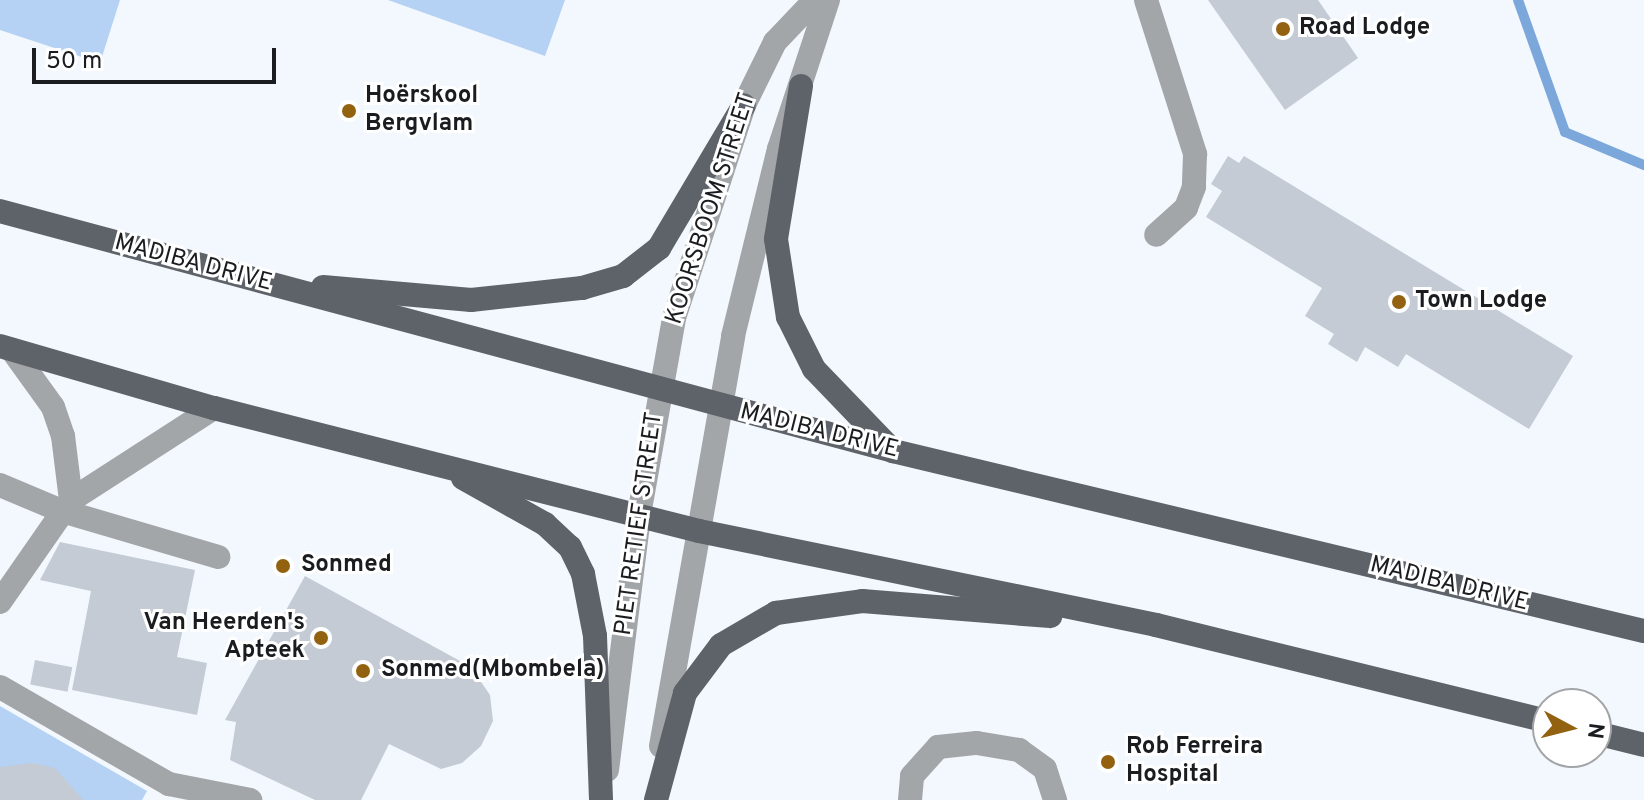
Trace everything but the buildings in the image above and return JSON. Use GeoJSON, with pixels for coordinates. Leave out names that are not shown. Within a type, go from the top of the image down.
{"type":"FeatureCollection","features":[{"type":"Feature","properties":{"kind":"main road"},"geometry":{"type":"LineString","coordinates":[[801,86],[776,239],[788,317],[814,369],[893,451]]}},
{"type":"Feature","properties":{"kind":"main road"},"geometry":{"type":"LineString","coordinates":[[261,282],[471,300],[582,288],[623,276],[659,248],[744,105]]}},
{"type":"Feature","properties":{"kind":"main road","name":"MADIBA DRIVE"},"geometry":{"type":"LineString","coordinates":[[0,211],[893,451],[1644,631]]}},
{"type":"Feature","properties":{"kind":"main road"},"geometry":{"type":"LineString","coordinates":[[6,348],[214,408],[429,460],[699,531],[1156,625],[1532,717]]}},
{"type":"Feature","properties":{"kind":"main road"},"geometry":{"type":"LineString","coordinates":[[429,460],[545,524],[570,547],[583,574],[595,636],[602,800]]}},
{"type":"Feature","properties":{"kind":"main road"},"geometry":{"type":"LineString","coordinates":[[654,800],[685,693],[721,645],[776,613],[862,601],[1156,625]]}},
{"type":"Feature","properties":{"kind":"main road"},"geometry":{"type":"LineString","coordinates":[[1612,737],[1644,745]]}},
{"type":"Feature","properties":{"kind":"street","name":"KOORSBOOM STREET"},"geometry":{"type":"LineString","coordinates":[[659,390],[674,318],[744,105],[775,42],[815,0]]}},
{"type":"Feature","properties":{"kind":"street","name":"KOORSBOOM STREET"},"geometry":{"type":"LineString","coordinates":[[721,407],[779,149],[828,0]]}},
{"type":"Feature","properties":{"kind":"street"},"geometry":{"type":"LineString","coordinates":[[1146,0],[1195,154],[1194,187],[1186,208],[1156,235]]}},
{"type":"Feature","properties":{"kind":"street"},"geometry":{"type":"LineString","coordinates":[[6,348],[53,407],[63,436],[66,505]]}},
{"type":"Feature","properties":{"kind":"street","name":"PIET RETIEF STREET"},"geometry":{"type":"LineString","coordinates":[[602,800],[639,515],[659,390]]}},
{"type":"Feature","properties":{"kind":"street"},"geometry":{"type":"LineString","coordinates":[[654,800],[721,407]]}},
{"type":"Feature","properties":{"kind":"street"},"geometry":{"type":"LineString","coordinates":[[0,602],[66,505],[214,408]]}},
{"type":"Feature","properties":{"kind":"street"},"geometry":{"type":"LineString","coordinates":[[0,485],[218,557]]}},
{"type":"Feature","properties":{"kind":"street"},"geometry":{"type":"LineString","coordinates":[[0,687],[164,792],[250,800]]}},
{"type":"Feature","properties":{"kind":"street"},"geometry":{"type":"LineString","coordinates":[[910,800],[912,776],[938,747],[977,743],[1027,756],[1045,769],[1055,800]]}},
{"type":"Feature","properties":{"kind":"shaded area"},"geometry":{"type":"Polygon","coordinates":[[[0,0],[120,0],[100,63],[0,30],[0,0]]]}},
{"type":"Feature","properties":{"kind":"shaded area"},"geometry":{"type":"Polygon","coordinates":[[[388,0],[565,0],[545,56],[388,0]]]}},
{"type":"Feature","properties":{"kind":"shaded area"},"geometry":{"type":"Polygon","coordinates":[[[0,706],[147,791],[142,800],[0,800],[0,706]]]}},
{"type":"Feature","properties":{"kind":"waterway"},"geometry":{"type":"LineString","coordinates":[[1518,0],[1565,132],[1644,165]]}},
{"type":"Feature","properties":{"kind":"place","name":"Road Lodge"},"geometry":{"type":"Point","coordinates":[1283,29]}},
{"type":"Feature","properties":{"kind":"place","name":"Hoërskool Bergvlam"},"geometry":{"type":"Point","coordinates":[349,111]}},
{"type":"Feature","properties":{"kind":"place","name":"Town Lodge"},"geometry":{"type":"Point","coordinates":[1399,302]}},
{"type":"Feature","properties":{"kind":"place","name":"Sonmed"},"geometry":{"type":"Point","coordinates":[283,566]}},
{"type":"Feature","properties":{"kind":"place","name":"Van Heerden's Apteek"},"geometry":{"type":"Point","coordinates":[321,638]}},
{"type":"Feature","properties":{"kind":"place","name":"Sonmed(Mbombela)"},"geometry":{"type":"Point","coordinates":[363,671]}},
{"type":"Feature","properties":{"kind":"place","name":"Rob Ferreira Hospital"},"geometry":{"type":"Point","coordinates":[1108,762]}}]}
